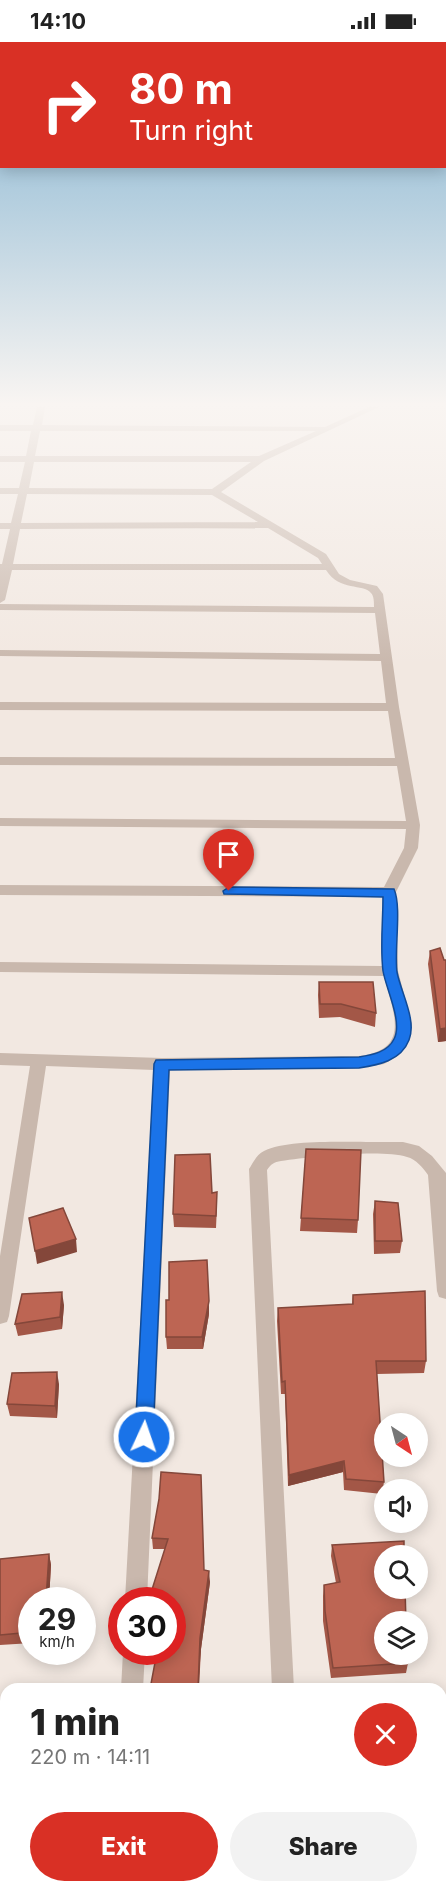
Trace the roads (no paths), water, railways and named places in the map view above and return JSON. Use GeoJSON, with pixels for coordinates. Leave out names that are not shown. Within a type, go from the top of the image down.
{"type":"FeatureCollection","features":[{"type":"Feature","properties":{"kind":"street"},"geometry":{"type":"LineString","coordinates":[[0,600],[3,567],[16,526],[23,493]]}},
{"type":"Feature","properties":{"kind":"street"},"geometry":{"type":"LineString","coordinates":[[0,1059],[162,1064],[359,1062],[378,1060],[393,1051],[402,1039],[404,1025],[390,971],[389,892],[411,848],[413,825],[393,707],[378,594],[373,588],[347,583],[335,576],[327,567],[322,556],[216,493]]}},
{"type":"Feature","properties":{"kind":"street"},"geometry":{"type":"LineString","coordinates":[[0,526],[272,525]]}},
{"type":"Feature","properties":{"kind":"street"},"geometry":{"type":"LineString","coordinates":[[3,567],[327,567]]}},
{"type":"Feature","properties":{"kind":"street"},"geometry":{"type":"LineString","coordinates":[[0,607],[380,610]]}},
{"type":"Feature","properties":{"kind":"street"},"geometry":{"type":"LineString","coordinates":[[0,653],[386,658]]}},
{"type":"Feature","properties":{"kind":"street"},"geometry":{"type":"LineString","coordinates":[[0,706],[393,707]]}},
{"type":"Feature","properties":{"kind":"street"},"geometry":{"type":"LineString","coordinates":[[0,761],[402,762]]}},
{"type":"Feature","properties":{"kind":"street"},"geometry":{"type":"LineString","coordinates":[[0,822],[413,825]]}},
{"type":"Feature","properties":{"kind":"street"},"geometry":{"type":"LineString","coordinates":[[0,890],[389,892]]}},
{"type":"Feature","properties":{"kind":"street"},"geometry":{"type":"LineString","coordinates":[[0,967],[390,971]]}},
{"type":"Feature","properties":{"kind":"street"},"geometry":{"type":"LineString","coordinates":[[0,1316],[39,1059]]}},
{"type":"Feature","properties":{"kind":"street"},"geometry":{"type":"LineString","coordinates":[[137,1587],[162,1064]]}},
{"type":"Feature","properties":{"kind":"street"},"geometry":{"type":"LineString","coordinates":[[283,1683],[258,1169],[267,1157],[283,1153],[334,1149],[411,1150],[425,1159],[437,1173],[446,1291]]}},
{"type":"Feature","properties":{"kind":"street"},"geometry":{"type":"LineString","coordinates":[[132,1683],[133,1665]]}}]}
